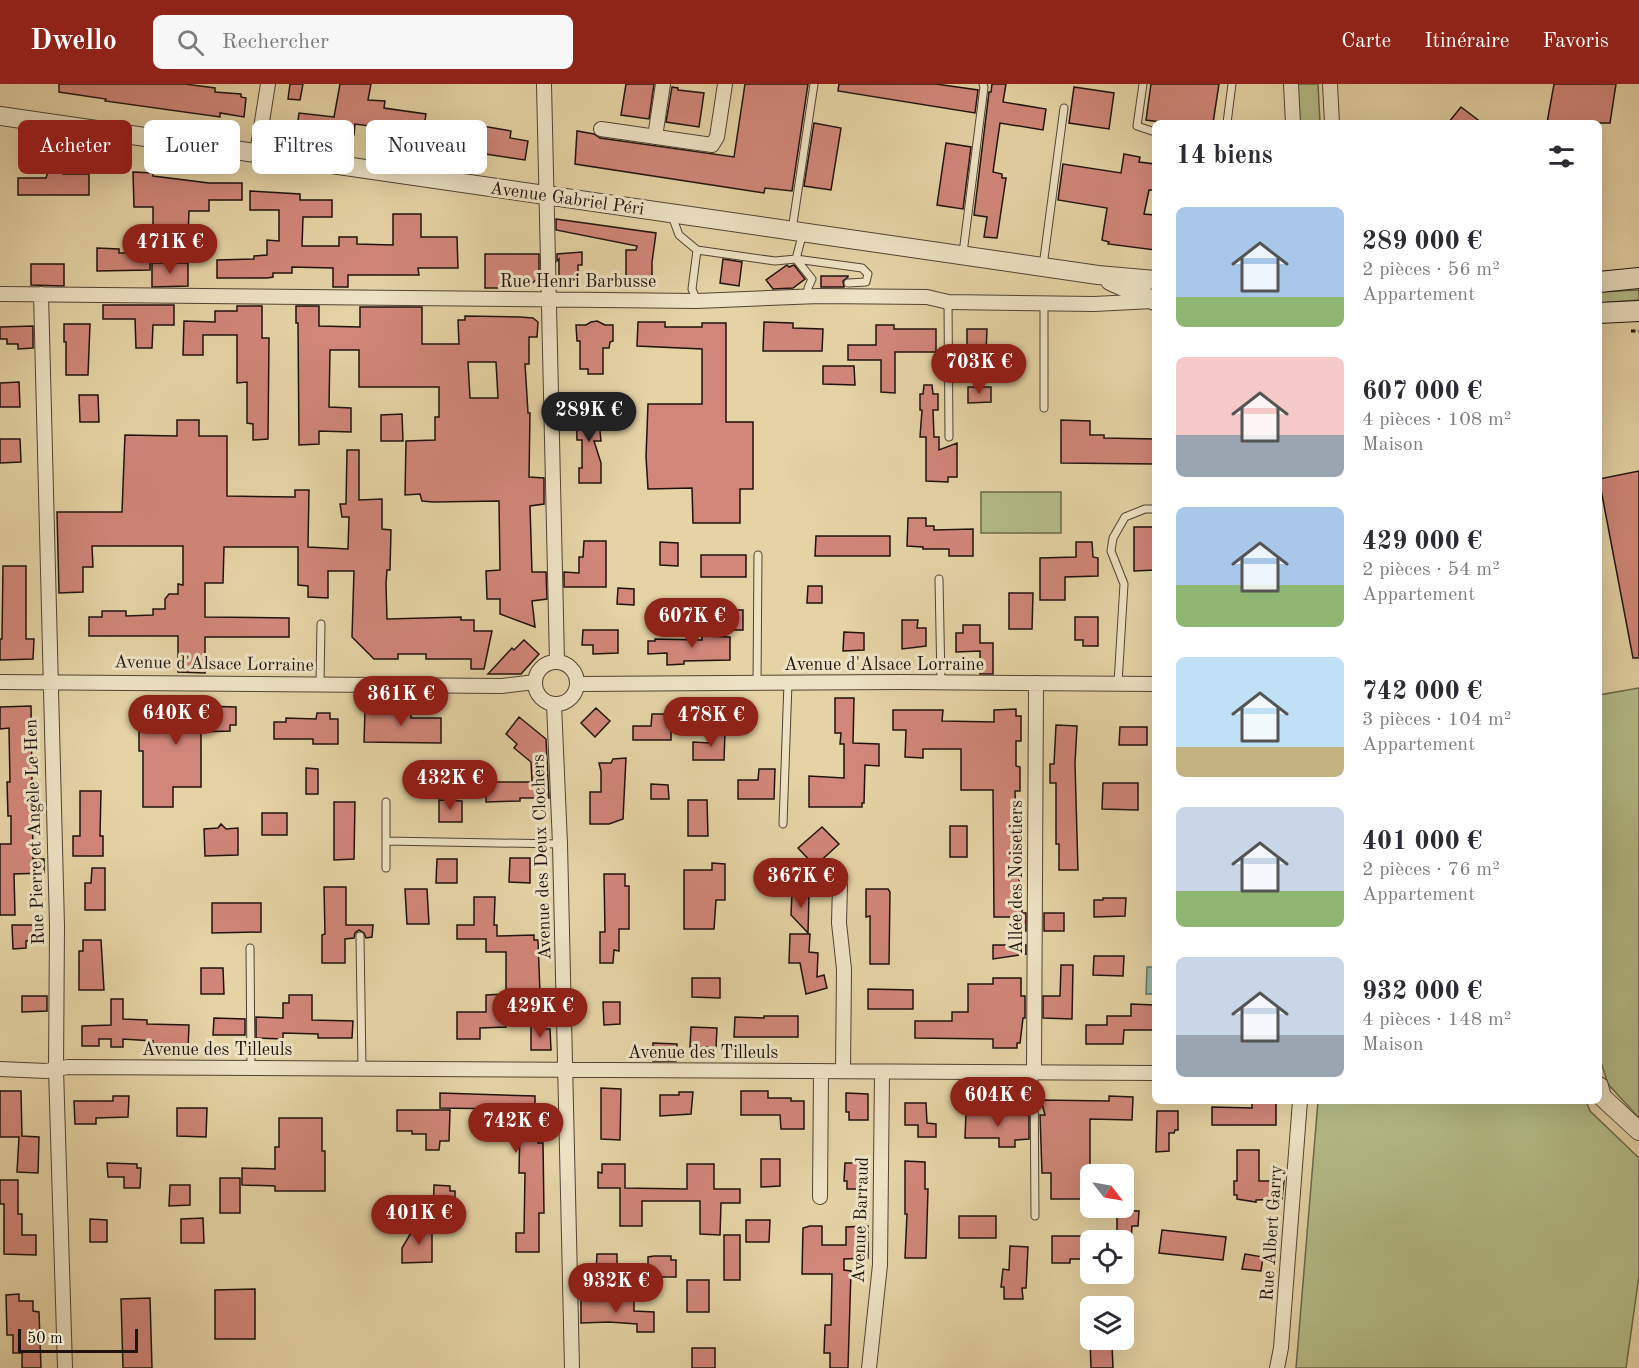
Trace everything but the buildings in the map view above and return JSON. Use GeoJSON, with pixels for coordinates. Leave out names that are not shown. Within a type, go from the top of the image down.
{"type":"FeatureCollection","features":[{"type":"Feature","properties":{"kind":"main road"},"geometry":{"type":"LineString","coordinates":[[1602,282],[1639,278]]}},
{"type":"Feature","properties":{"kind":"main road"},"geometry":{"type":"LineString","coordinates":[[1602,313],[1639,311]]}},
{"type":"Feature","properties":{"kind":"street"},"geometry":{"type":"LineString","coordinates":[[262,120],[268,84]]}},
{"type":"Feature","properties":{"kind":"street"},"geometry":{"type":"LineString","coordinates":[[544,84],[557,662]]}},
{"type":"Feature","properties":{"kind":"street"},"geometry":{"type":"LineString","coordinates":[[655,137],[663,84]]}},
{"type":"Feature","properties":{"kind":"street"},"geometry":{"type":"LineString","coordinates":[[601,129],[712,145],[717,137],[725,84]]}},
{"type":"Feature","properties":{"kind":"street"},"geometry":{"type":"LineString","coordinates":[[1291,84],[1293,120]]}},
{"type":"Feature","properties":{"kind":"street"},"geometry":{"type":"LineString","coordinates":[[1330,84],[1332,120]]}},
{"type":"Feature","properties":{"kind":"street","name":"Avenue Gabriel Péri"},"geometry":{"type":"LineString","coordinates":[[0,116],[252,152]]}},
{"type":"Feature","properties":{"kind":"street","name":"Avenue Gabriel Péri"},"geometry":{"type":"LineString","coordinates":[[354,167],[1098,275],[1152,280]]}},
{"type":"Feature","properties":{"kind":"street","name":"Avenue Gabriel Péri"},"geometry":{"type":"LineString","coordinates":[[1098,275],[1152,300]]}},
{"type":"Feature","properties":{"kind":"street","name":"Rue Henri Barbusse"},"geometry":{"type":"LineString","coordinates":[[0,294],[697,301],[819,296],[927,297],[948,302],[1094,304],[1152,301]]}},
{"type":"Feature","properties":{"kind":"street","name":"Rue Pierre et Angèle Le Hen"},"geometry":{"type":"LineString","coordinates":[[41,294],[57,926],[56,1069],[65,1368]]}},
{"type":"Feature","properties":{"kind":"street"},"geometry":{"type":"LineString","coordinates":[[557,662],[574,670],[578,684],[568,701],[554,704],[542,699],[535,681],[536,675],[544,665],[557,662]]}},
{"type":"Feature","properties":{"kind":"street","name":"Avenue d'Alsace Lorraine"},"geometry":{"type":"LineString","coordinates":[[0,682],[502,686],[535,681]]}},
{"type":"Feature","properties":{"kind":"street","name":"Avenue d'Alsace Lorraine"},"geometry":{"type":"LineString","coordinates":[[578,684],[941,682],[1152,684]]}},
{"type":"Feature","properties":{"kind":"street","name":"Allée des Noisetiers"},"geometry":{"type":"LineString","coordinates":[[1034,1072],[1036,683]]}},
{"type":"Feature","properties":{"kind":"street","name":"Avenue des Deux Clochers"},"geometry":{"type":"LineString","coordinates":[[554,704],[560,844],[572,1368]]}},
{"type":"Feature","properties":{"kind":"street"},"geometry":{"type":"LineString","coordinates":[[840,885],[839,923],[844,969],[843,1071]]}},
{"type":"Feature","properties":{"kind":"street","name":"Avenue des Tilleuls"},"geometry":{"type":"LineString","coordinates":[[0,1069],[46,1071],[56,1069],[362,1068],[1152,1073]]}},
{"type":"Feature","properties":{"kind":"street"},"geometry":{"type":"LineString","coordinates":[[820,1197],[821,1071]]}},
{"type":"Feature","properties":{"kind":"street","name":"Avenue Barraud"},"geometry":{"type":"LineString","coordinates":[[869,1368],[880,1265],[882,1072]]}},
{"type":"Feature","properties":{"kind":"street"},"geometry":{"type":"LineString","coordinates":[[1602,1097],[1639,1131]]}},
{"type":"Feature","properties":{"kind":"street","name":"Rue Albert Garry"},"geometry":{"type":"LineString","coordinates":[[1278,1368],[1300,1104]]}},
{"type":"Feature","properties":{"kind":"lane"},"geometry":{"type":"LineString","coordinates":[[808,298],[812,279],[796,259],[814,84]]}},
{"type":"Feature","properties":{"kind":"lane"},"geometry":{"type":"LineString","coordinates":[[963,255],[983,84]]}},
{"type":"Feature","properties":{"kind":"lane"},"geometry":{"type":"LineString","coordinates":[[1143,84],[1137,126],[1152,131]]}},
{"type":"Feature","properties":{"kind":"lane"},"geometry":{"type":"LineString","coordinates":[[1227,120],[1232,84]]}},
{"type":"Feature","properties":{"kind":"lane"},"geometry":{"type":"LineString","coordinates":[[1043,267],[1064,108]]}},
{"type":"Feature","properties":{"kind":"lane"},"geometry":{"type":"LineString","coordinates":[[671,213],[679,235],[697,250],[775,261],[796,259],[862,268],[868,274],[866,282],[848,283]]}},
{"type":"Feature","properties":{"kind":"lane"},"geometry":{"type":"LineString","coordinates":[[697,250],[692,289],[697,301]]}},
{"type":"Feature","properties":{"kind":"lane"},"geometry":{"type":"LineString","coordinates":[[810,283],[821,283]]}},
{"type":"Feature","properties":{"kind":"lane"},"geometry":{"type":"LineString","coordinates":[[948,302],[949,437]]}},
{"type":"Feature","properties":{"kind":"lane"},"geometry":{"type":"LineString","coordinates":[[1044,303],[1044,408]]}},
{"type":"Feature","properties":{"kind":"lane"},"geometry":{"type":"LineString","coordinates":[[1118,683],[1124,584],[1111,550],[1113,538],[1125,517],[1145,509],[1152,509]]}},
{"type":"Feature","properties":{"kind":"lane"},"geometry":{"type":"LineString","coordinates":[[757,683],[758,555]]}},
{"type":"Feature","properties":{"kind":"lane"},"geometry":{"type":"LineString","coordinates":[[939,579],[941,682]]}},
{"type":"Feature","properties":{"kind":"lane"},"geometry":{"type":"LineString","coordinates":[[321,624],[321,683]]}},
{"type":"Feature","properties":{"kind":"lane"},"geometry":{"type":"LineString","coordinates":[[783,824],[788,683]]}},
{"type":"Feature","properties":{"kind":"lane"},"geometry":{"type":"LineString","coordinates":[[386,802],[386,868]]}},
{"type":"Feature","properties":{"kind":"lane"},"geometry":{"type":"LineString","coordinates":[[386,841],[560,844]]}},
{"type":"Feature","properties":{"kind":"lane"},"geometry":{"type":"LineString","coordinates":[[360,936],[362,1068]]}},
{"type":"Feature","properties":{"kind":"lane"},"geometry":{"type":"LineString","coordinates":[[250,948],[251,1068]]}},
{"type":"Feature","properties":{"kind":"lane"},"geometry":{"type":"LineString","coordinates":[[1034,1072],[1035,1216]]}},
{"type":"Feature","properties":{"kind":"green space"},"geometry":{"type":"Polygon","coordinates":[[[1296,84],[1318,84],[1320,120],[1296,120],[1296,84]]]}},
{"type":"Feature","properties":{"kind":"green space"},"geometry":{"type":"Polygon","coordinates":[[[1639,290],[1639,300],[1602,303],[1602,292],[1639,290]]]}},
{"type":"Feature","properties":{"kind":"green space"},"geometry":{"type":"Polygon","coordinates":[[[981,492],[1061,492],[1061,533],[981,533],[981,492]]]}},
{"type":"Feature","properties":{"kind":"green space"},"geometry":{"type":"Polygon","coordinates":[[[1639,688],[1639,1118],[1608,1084],[1602,1065],[1602,694],[1639,688]]]}},
{"type":"Feature","properties":{"kind":"green space"},"geometry":{"type":"Polygon","coordinates":[[[1318,1104],[1587,1104],[1590,1111],[1639,1158],[1639,1276],[1626,1368],[1296,1368],[1318,1104]]]}},
{"type":"Feature","properties":{"kind":"shaded area"},"geometry":{"type":"Polygon","coordinates":[[[1147,967],[1152,967],[1152,994],[1146,994],[1147,967]]]}}]}
